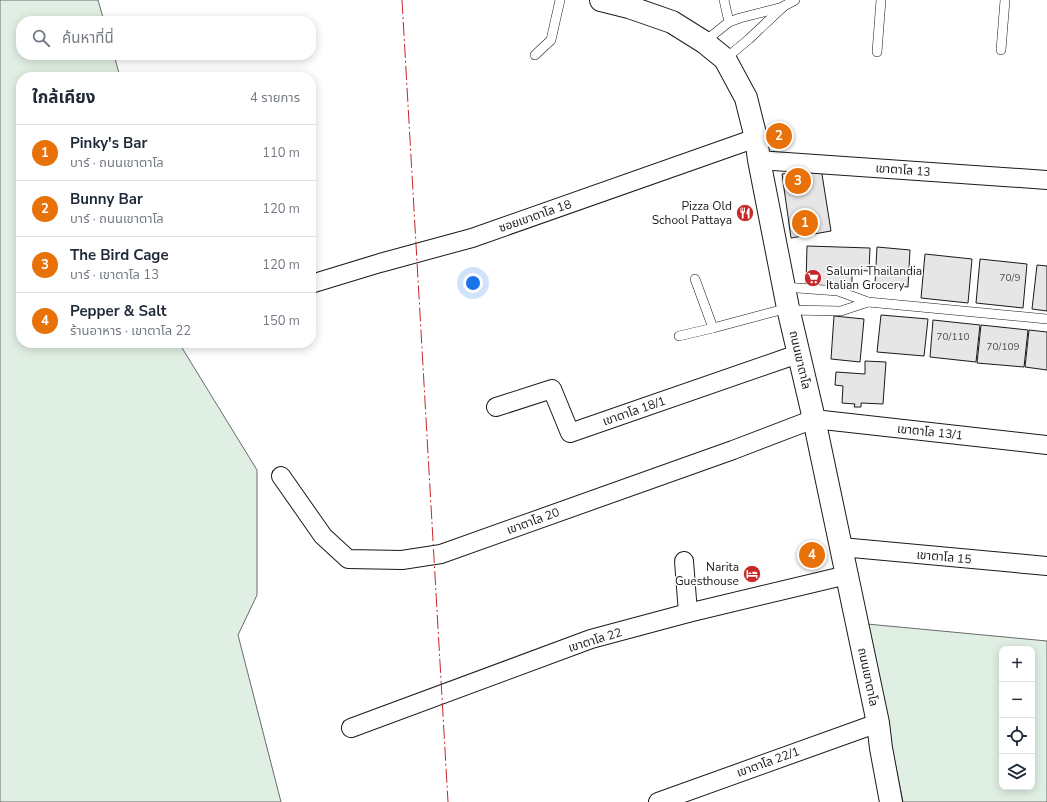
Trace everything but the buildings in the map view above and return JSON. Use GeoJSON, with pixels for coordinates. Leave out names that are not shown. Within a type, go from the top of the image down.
{"type":"FeatureCollection","features":[{"type":"Feature","properties":{"kind":"street","name":"ถนนเขาตาโล"},"geometry":{"type":"LineString","coordinates":[[601,0],[630,3],[672,22],[704,42],[725,59],[746,98],[756,138],[787,302],[814,419],[878,723],[891,802]]}},
{"type":"Feature","properties":{"kind":"street","name":"ซอยเขาตาโล 18"},"geometry":{"type":"LineString","coordinates":[[316,282],[472,238],[756,138]]}},
{"type":"Feature","properties":{"kind":"street","name":"เขาตาโล 13"},"geometry":{"type":"LineString","coordinates":[[759,160],[1047,180]]}},
{"type":"Feature","properties":{"kind":"street","name":"เขาตาโล 18/1"},"geometry":{"type":"LineString","coordinates":[[496,407],[552,389],[570,433],[798,354]]}},
{"type":"Feature","properties":{"kind":"street","name":"เขาตาโล 13/1"},"geometry":{"type":"LineString","coordinates":[[814,419],[1047,445]]}},
{"type":"Feature","properties":{"kind":"street","name":"เขาตาโล 20"},"geometry":{"type":"LineString","coordinates":[[281,476],[323,536],[348,559],[402,560],[441,554],[733,450],[814,419]]}},
{"type":"Feature","properties":{"kind":"street","name":"เขาตาโล 15"},"geometry":{"type":"LineString","coordinates":[[841,547],[1047,566]]}},
{"type":"Feature","properties":{"kind":"street"},"geometry":{"type":"LineString","coordinates":[[684,561],[688,613]]}},
{"type":"Feature","properties":{"kind":"street","name":"เขาตาโล 22"},"geometry":{"type":"LineString","coordinates":[[351,728],[591,640],[688,613],[847,575]]}},
{"type":"Feature","properties":{"kind":"street","name":"เขาตาโล 22/1"},"geometry":{"type":"LineString","coordinates":[[658,802],[878,723]]}},
{"type":"Feature","properties":{"kind":"lane"},"geometry":{"type":"LineString","coordinates":[[535,55],[551,40],[560,0]]}},
{"type":"Feature","properties":{"kind":"lane"},"geometry":{"type":"LineString","coordinates":[[724,0],[729,22]]}},
{"type":"Feature","properties":{"kind":"lane"},"geometry":{"type":"LineString","coordinates":[[704,42],[729,22],[784,6],[795,0]]}},
{"type":"Feature","properties":{"kind":"lane"},"geometry":{"type":"LineString","coordinates":[[877,52],[881,0]]}},
{"type":"Feature","properties":{"kind":"lane"},"geometry":{"type":"LineString","coordinates":[[1001,50],[1005,0]]}},
{"type":"Feature","properties":{"kind":"lane"},"geometry":{"type":"LineString","coordinates":[[725,59],[784,6]]}},
{"type":"Feature","properties":{"kind":"lane"},"geometry":{"type":"LineString","coordinates":[[695,278],[714,328]]}},
{"type":"Feature","properties":{"kind":"lane"},"geometry":{"type":"LineString","coordinates":[[679,336],[714,328],[787,302],[838,291],[868,302],[1047,319]]}},
{"type":"Feature","properties":{"kind":"lane"},"geometry":{"type":"LineString","coordinates":[[787,302],[841,311],[868,302]]}},
{"type":"Feature","properties":{"kind":"green space"},"geometry":{"type":"Polygon","coordinates":[[[0,0],[98,0],[103,16],[16,16],[16,60],[115,60],[119,72],[16,72],[16,348],[182,348],[257,470],[257,595],[238,635],[281,802],[0,802],[0,0]]]}},
{"type":"Feature","properties":{"kind":"green space"},"geometry":{"type":"Polygon","coordinates":[[[867,624],[1047,641],[1047,802],[903,802],[867,624]]]}},
{"type":"Feature","properties":{"kind":"power"},"geometry":{"type":"LineString","coordinates":[[402,0],[448,802]]}},
{"type":"Feature","properties":{"kind":"place","name":"Bunny Bar"},"geometry":{"type":"Point","coordinates":[779,136]}},
{"type":"Feature","properties":{"kind":"place","name":"The Bird Cage"},"geometry":{"type":"Point","coordinates":[798,181]}},
{"type":"Feature","properties":{"kind":"place","name":"Pizza Old School Pattaya"},"geometry":{"type":"Point","coordinates":[745,213]}},
{"type":"Feature","properties":{"kind":"place","name":"Pinky's Bar"},"geometry":{"type":"Point","coordinates":[805,223]}},
{"type":"Feature","properties":{"kind":"place","name":"Salumi Thailandia Italian Grocery"},"geometry":{"type":"Point","coordinates":[813,278]}},
{"type":"Feature","properties":{"kind":"place","name":"Pepper & Salt"},"geometry":{"type":"Point","coordinates":[812,555]}},
{"type":"Feature","properties":{"kind":"place","name":"Narita Guesthouse"},"geometry":{"type":"Point","coordinates":[752,574]}}]}
